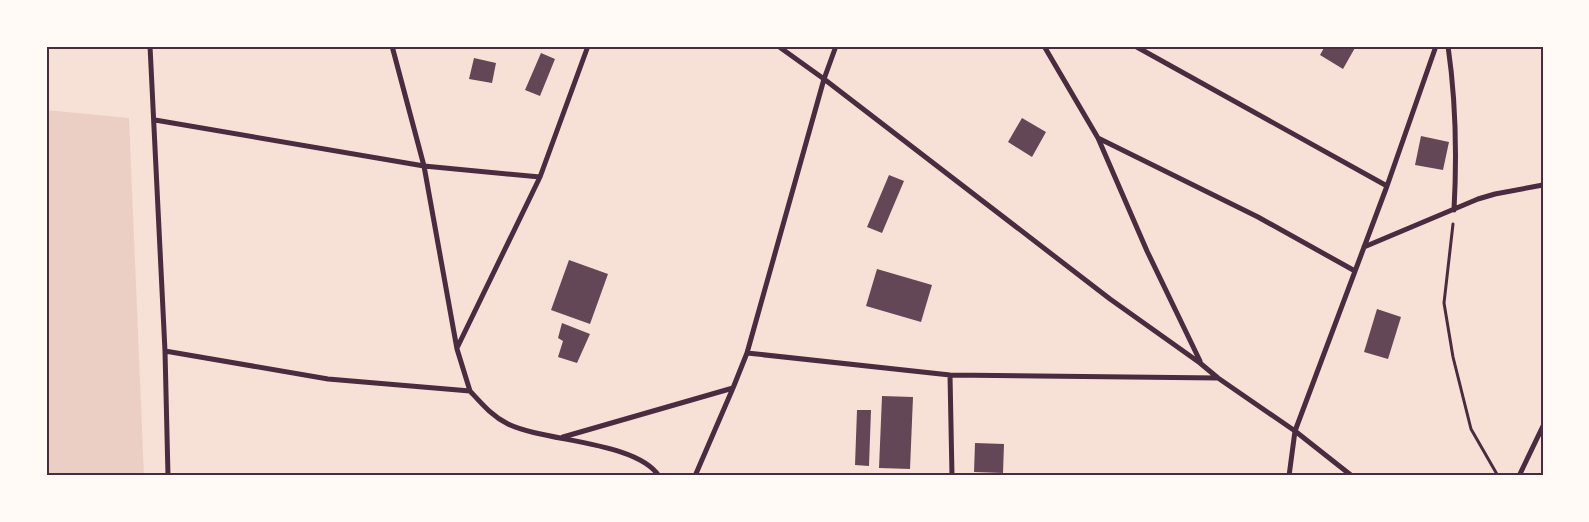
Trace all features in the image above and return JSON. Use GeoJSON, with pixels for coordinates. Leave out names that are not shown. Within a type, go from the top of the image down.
{"type":"FeatureCollection","features":[{"type":"Feature","properties":{"kind":"street"},"geometry":{"type":"LineString","coordinates":[[150,46],[165,351],[168,476]]}},
{"type":"Feature","properties":{"kind":"street"},"geometry":{"type":"LineString","coordinates":[[392,46],[424,166],[457,348],[470,391],[489,412],[509,424],[638,458],[653,467],[659,476]]}},
{"type":"Feature","properties":{"kind":"street"},"geometry":{"type":"LineString","coordinates":[[457,348],[540,177],[588,46]]}},
{"type":"Feature","properties":{"kind":"street"},"geometry":{"type":"LineString","coordinates":[[778,46],[824,79],[1110,299],[1200,362],[1218,378],[1295,431],[1352,476]]}},
{"type":"Feature","properties":{"kind":"street"},"geometry":{"type":"LineString","coordinates":[[695,476],[734,388],[747,352],[824,79],[836,46]]}},
{"type":"Feature","properties":{"kind":"street"},"geometry":{"type":"LineString","coordinates":[[1044,46],[1098,138],[1147,251],[1200,362]]}},
{"type":"Feature","properties":{"kind":"street"},"geometry":{"type":"LineString","coordinates":[[1134,46],[1387,186]]}},
{"type":"Feature","properties":{"kind":"street"},"geometry":{"type":"LineString","coordinates":[[1289,476],[1295,431],[1387,186],[1436,46]]}},
{"type":"Feature","properties":{"kind":"street"},"geometry":{"type":"LineString","coordinates":[[1448,46],[1453,79],[1455,128],[1454,210]]}},
{"type":"Feature","properties":{"kind":"street"},"geometry":{"type":"LineString","coordinates":[[154,120],[424,166],[540,177]]}},
{"type":"Feature","properties":{"kind":"street"},"geometry":{"type":"LineString","coordinates":[[1098,138],[1258,217],[1354,271]]}},
{"type":"Feature","properties":{"kind":"street"},"geometry":{"type":"LineString","coordinates":[[1364,247],[1495,194],[1543,185]]}},
{"type":"Feature","properties":{"kind":"street"},"geometry":{"type":"LineString","coordinates":[[165,351],[328,379],[470,391]]}},
{"type":"Feature","properties":{"kind":"street"},"geometry":{"type":"LineString","coordinates":[[747,352],[950,375],[1218,378]]}},
{"type":"Feature","properties":{"kind":"street"},"geometry":{"type":"LineString","coordinates":[[950,375],[952,476]]}},
{"type":"Feature","properties":{"kind":"street"},"geometry":{"type":"LineString","coordinates":[[563,437],[734,388]]}},
{"type":"Feature","properties":{"kind":"street"},"geometry":{"type":"LineString","coordinates":[[1520,476],[1543,426]]}},
{"type":"Feature","properties":{"kind":"path"},"geometry":{"type":"LineString","coordinates":[[1454,210],[1444,302],[1453,357],[1471,429],[1498,476]]}},
{"type":"Feature","properties":{"kind":"shaded area"},"geometry":{"type":"Polygon","coordinates":[[[46,110],[129,118],[144,476],[46,476],[46,110]]]}},
{"type":"Feature","properties":{"kind":"building"},"geometry":{"type":"Polygon","coordinates":[[[1325,46],[1356,46],[1343,69],[1320,55],[1325,46]]]}},
{"type":"Feature","properties":{"kind":"building"},"geometry":{"type":"Polygon","coordinates":[[[541,53],[555,59],[540,96],[525,90],[541,53]]]}},
{"type":"Feature","properties":{"kind":"building"},"geometry":{"type":"Polygon","coordinates":[[[474,58],[496,63],[492,83],[469,79],[474,58]]]}},
{"type":"Feature","properties":{"kind":"building"},"geometry":{"type":"Polygon","coordinates":[[[1022,118],[1046,132],[1032,157],[1008,142],[1022,118]]]}},
{"type":"Feature","properties":{"kind":"building"},"geometry":{"type":"Polygon","coordinates":[[[1421,136],[1449,142],[1443,170],[1415,165],[1421,136]]]}},
{"type":"Feature","properties":{"kind":"building"},"geometry":{"type":"Polygon","coordinates":[[[889,175],[904,181],[882,233],[867,227],[889,175]]]}},
{"type":"Feature","properties":{"kind":"building"},"geometry":{"type":"Polygon","coordinates":[[[569,260],[608,274],[590,324],[551,310],[569,260]]]}},
{"type":"Feature","properties":{"kind":"building"},"geometry":{"type":"Polygon","coordinates":[[[877,269],[932,285],[921,322],[866,306],[877,269]]]}},
{"type":"Feature","properties":{"kind":"building"},"geometry":{"type":"Polygon","coordinates":[[[1377,309],[1401,317],[1388,359],[1364,352],[1377,309]]]}},
{"type":"Feature","properties":{"kind":"building"},"geometry":{"type":"Polygon","coordinates":[[[562,323],[590,334],[577,363],[558,357],[563,341],[558,338],[562,323]]]}},
{"type":"Feature","properties":{"kind":"building"},"geometry":{"type":"Polygon","coordinates":[[[882,396],[913,397],[910,469],[879,468],[882,396]]]}},
{"type":"Feature","properties":{"kind":"building"},"geometry":{"type":"Polygon","coordinates":[[[857,410],[871,410],[869,466],[855,465],[857,410]]]}},
{"type":"Feature","properties":{"kind":"building"},"geometry":{"type":"Polygon","coordinates":[[[975,443],[1004,444],[1003,473],[974,472],[975,443]]]}}]}
